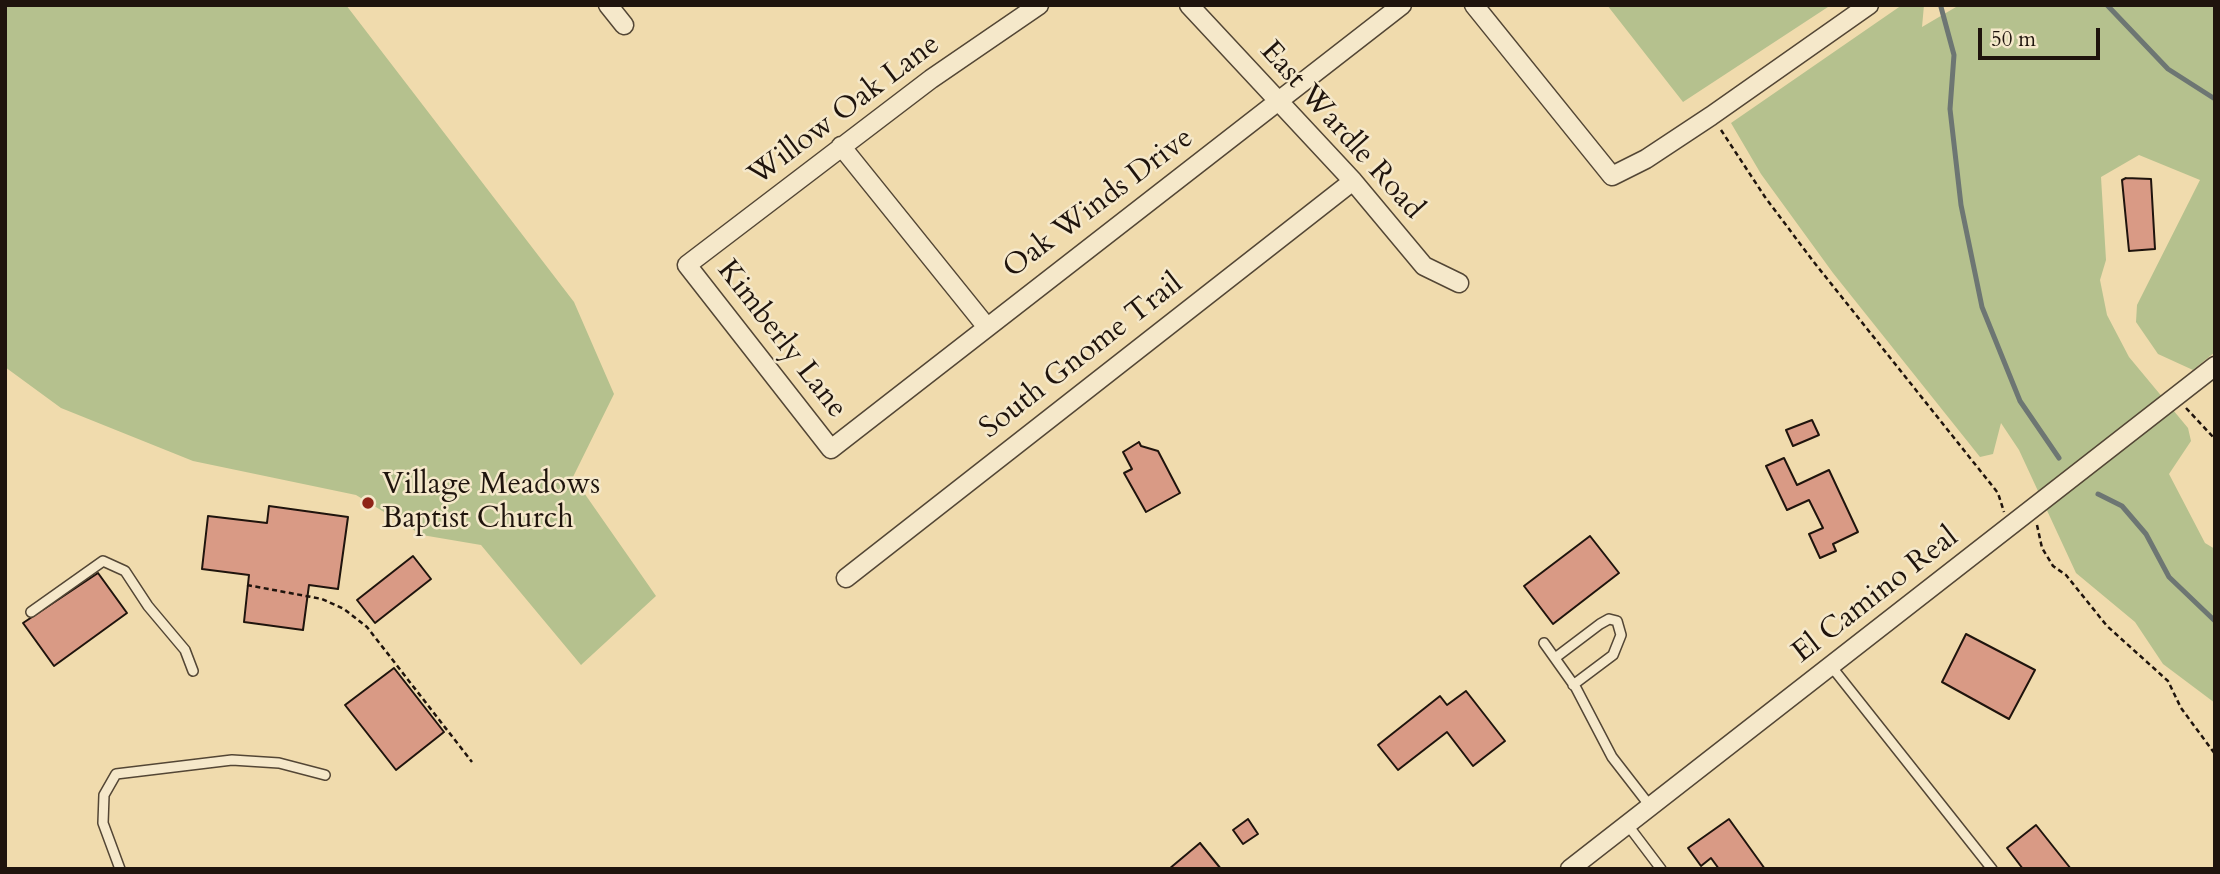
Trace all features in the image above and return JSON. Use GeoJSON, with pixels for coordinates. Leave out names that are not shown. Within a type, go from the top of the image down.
{"type":"FeatureCollection","features":[{"type":"Feature","properties":{"kind":"street"},"geometry":{"type":"LineString","coordinates":[[608,5],[624,26]]}},
{"type":"Feature","properties":{"kind":"street","name":"Willow Oak Lane"},"geometry":{"type":"LineString","coordinates":[[687,265],[841,146],[1039,5]]}},
{"type":"Feature","properties":{"kind":"street","name":"East Wardle Road"},"geometry":{"type":"LineString","coordinates":[[1189,5],[1353,181],[1424,266],[1459,283]]}},
{"type":"Feature","properties":{"kind":"street","name":"Oak Winds Drive"},"geometry":{"type":"LineString","coordinates":[[831,449],[1402,5]]}},
{"type":"Feature","properties":{"kind":"street"},"geometry":{"type":"LineString","coordinates":[[1474,5],[1612,176],[1646,159],[1711,116],[1869,5]]}},
{"type":"Feature","properties":{"kind":"street"},"geometry":{"type":"LineString","coordinates":[[841,146],[986,326]]}},
{"type":"Feature","properties":{"kind":"street","name":"South Gnome Trail"},"geometry":{"type":"LineString","coordinates":[[846,578],[1353,181]]}},
{"type":"Feature","properties":{"kind":"street","name":"Kimberly Lane"},"geometry":{"type":"LineString","coordinates":[[687,265],[831,449]]}},
{"type":"Feature","properties":{"kind":"street","name":"El Camino Real"},"geometry":{"type":"LineString","coordinates":[[1570,869],[2215,366]]}},
{"type":"Feature","properties":{"kind":"lane"},"geometry":{"type":"LineString","coordinates":[[31,611],[103,561],[125,570],[148,606],[185,650],[193,671]]}},
{"type":"Feature","properties":{"kind":"lane"},"geometry":{"type":"LineString","coordinates":[[1555,658],[1600,624],[1609,619],[1617,621],[1621,635],[1613,655],[1573,685]]}},
{"type":"Feature","properties":{"kind":"lane"},"geometry":{"type":"LineString","coordinates":[[1544,643],[1573,685],[1612,757],[1650,806]]}},
{"type":"Feature","properties":{"kind":"lane"},"geometry":{"type":"LineString","coordinates":[[1831,666],[1992,869]]}},
{"type":"Feature","properties":{"kind":"lane"},"geometry":{"type":"LineString","coordinates":[[120,869],[103,823],[104,795],[116,774],[232,760],[279,763],[325,775]]}},
{"type":"Feature","properties":{"kind":"lane"},"geometry":{"type":"LineString","coordinates":[[1627,824],[1661,869]]}},
{"type":"Feature","properties":{"kind":"path"},"geometry":{"type":"LineString","coordinates":[[1711,116],[1765,197],[1805,250],[1998,493],[2008,528]]}},
{"type":"Feature","properties":{"kind":"path"},"geometry":{"type":"LineString","coordinates":[[2174,396],[2215,439]]}},
{"type":"Feature","properties":{"kind":"path"},"geometry":{"type":"LineString","coordinates":[[2038,504],[2037,526],[2042,548],[2053,566],[2066,575],[2107,626],[2168,681],[2181,708],[2215,754]]}},
{"type":"Feature","properties":{"kind":"path"},"geometry":{"type":"LineString","coordinates":[[247,585],[321,599],[344,609],[367,627],[472,762]]}},
{"type":"Feature","properties":{"kind":"green space"},"geometry":{"type":"Polygon","coordinates":[[[5,5],[346,5],[574,302],[614,394],[573,477],[656,596],[581,665],[481,545],[422,535],[356,495],[193,461],[61,408],[5,367],[5,5]]]}},
{"type":"Feature","properties":{"kind":"green space"},"geometry":{"type":"Polygon","coordinates":[[[1607,5],[1831,5],[1683,102],[1607,5]]]}},
{"type":"Feature","properties":{"kind":"green space"},"geometry":{"type":"Polygon","coordinates":[[[1902,5],[1924,5],[1922,27],[1956,7],[1954,5],[2215,5],[2215,352],[2193,370],[2158,354],[2136,322],[2137,305],[2200,180],[2139,155],[2101,177],[2106,260],[2100,280],[2107,315],[2129,357],[2188,428],[2191,441],[2169,474],[2205,543],[2215,549],[2215,703],[2163,664],[2135,622],[2076,573],[2019,450],[2001,423],[1993,454],[1980,457],[1833,273],[1761,174],[1731,123],[1902,5]]]}},
{"type":"Feature","properties":{"kind":"building"},"geometry":{"type":"Polygon","coordinates":[[[2151,179],[2155,249],[2129,251],[2122,180],[2151,179]]]}},
{"type":"Feature","properties":{"kind":"building"},"geometry":{"type":"Polygon","coordinates":[[[1812,420],[1819,435],[1793,446],[1786,430],[1812,420]]]}},
{"type":"Feature","properties":{"kind":"building"},"geometry":{"type":"Polygon","coordinates":[[[1139,442],[1141,446],[1158,451],[1180,493],[1146,512],[1124,473],[1132,469],[1123,452],[1139,442]]]}},
{"type":"Feature","properties":{"kind":"building"},"geometry":{"type":"Polygon","coordinates":[[[1784,458],[1797,485],[1829,470],[1858,532],[1833,544],[1836,551],[1820,558],[1809,534],[1823,528],[1809,500],[1787,510],[1766,466],[1784,458]]]}},
{"type":"Feature","properties":{"kind":"building"},"geometry":{"type":"Polygon","coordinates":[[[269,506],[348,517],[338,589],[309,585],[303,630],[244,622],[249,575],[202,569],[208,516],[267,523],[269,506]]]}},
{"type":"Feature","properties":{"kind":"building"},"geometry":{"type":"Polygon","coordinates":[[[1590,536],[1619,573],[1553,624],[1524,586],[1590,536]]]}},
{"type":"Feature","properties":{"kind":"building"},"geometry":{"type":"Polygon","coordinates":[[[413,556],[431,579],[375,623],[357,600],[413,556]]]}},
{"type":"Feature","properties":{"kind":"building"},"geometry":{"type":"Polygon","coordinates":[[[98,573],[127,613],[54,666],[23,623],[98,573]]]}},
{"type":"Feature","properties":{"kind":"building"},"geometry":{"type":"Polygon","coordinates":[[[1966,634],[2035,670],[2009,719],[1942,682],[1966,634]]]}},
{"type":"Feature","properties":{"kind":"building"},"geometry":{"type":"Polygon","coordinates":[[[394,668],[444,732],[396,770],[345,705],[394,668]]]}},
{"type":"Feature","properties":{"kind":"building"},"geometry":{"type":"Polygon","coordinates":[[[1466,691],[1505,741],[1473,766],[1447,732],[1398,770],[1378,745],[1440,696],[1447,705],[1466,691]]]}},
{"type":"Feature","properties":{"kind":"building"},"geometry":{"type":"Polygon","coordinates":[[[1248,819],[1258,834],[1243,844],[1233,830],[1248,819]]]}},
{"type":"Feature","properties":{"kind":"building"},"geometry":{"type":"Polygon","coordinates":[[[1729,819],[1765,869],[1719,869],[1711,858],[1701,866],[1688,848],[1729,819]]]}},
{"type":"Feature","properties":{"kind":"building"},"geometry":{"type":"Polygon","coordinates":[[[2036,825],[2071,869],[2023,869],[2007,848],[2036,825]]]}},
{"type":"Feature","properties":{"kind":"building"},"geometry":{"type":"Polygon","coordinates":[[[1200,843],[1221,869],[1169,869],[1200,843]]]}},
{"type":"Feature","properties":{"kind":"waterway"},"geometry":{"type":"LineString","coordinates":[[2107,5],[2168,69],[2215,99]]}},
{"type":"Feature","properties":{"kind":"waterway"},"geometry":{"type":"LineString","coordinates":[[1941,7],[1954,55],[1950,109],[1961,205],[1982,307],[2020,401],[2059,458]]}},
{"type":"Feature","properties":{"kind":"waterway"},"geometry":{"type":"LineString","coordinates":[[2098,494],[2122,506],[2146,534],[2169,577],[2215,621]]}},
{"type":"Feature","properties":{"kind":"place","name":"Village Meadows Baptist Church"},"geometry":{"type":"Point","coordinates":[368,503]}}]}
